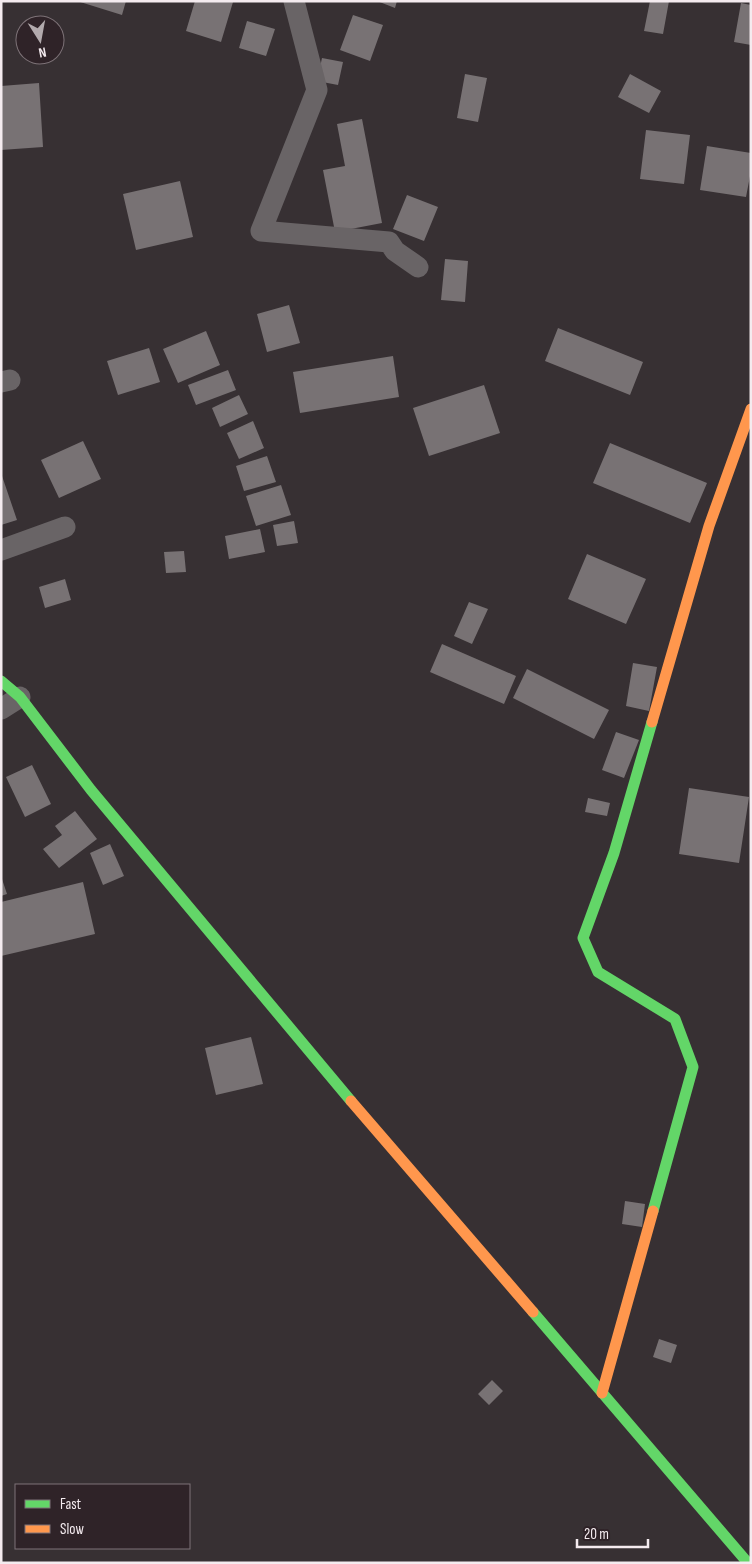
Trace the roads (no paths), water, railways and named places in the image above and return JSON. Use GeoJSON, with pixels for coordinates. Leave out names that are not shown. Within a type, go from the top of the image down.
{"type":"FeatureCollection","features":[{"type":"Feature","properties":{"kind":"street"},"geometry":{"type":"LineString","coordinates":[[294,1],[317,90],[261,231],[390,242],[395,251],[418,267]]}},
{"type":"Feature","properties":{"kind":"street"},"geometry":{"type":"LineString","coordinates":[[602,1393],[693,1067],[675,1019],[598,972],[583,938],[614,853],[709,526],[751,409]]}},
{"type":"Feature","properties":{"kind":"street"},"geometry":{"type":"LineString","coordinates":[[1,550],[65,527]]}},
{"type":"Feature","properties":{"kind":"street"},"geometry":{"type":"LineString","coordinates":[[1,681],[20,697],[91,790],[288,1026],[748,1563]]}},
{"type":"Feature","properties":{"kind":"street"},"geometry":{"type":"LineString","coordinates":[[1,709],[20,697]]}}]}
